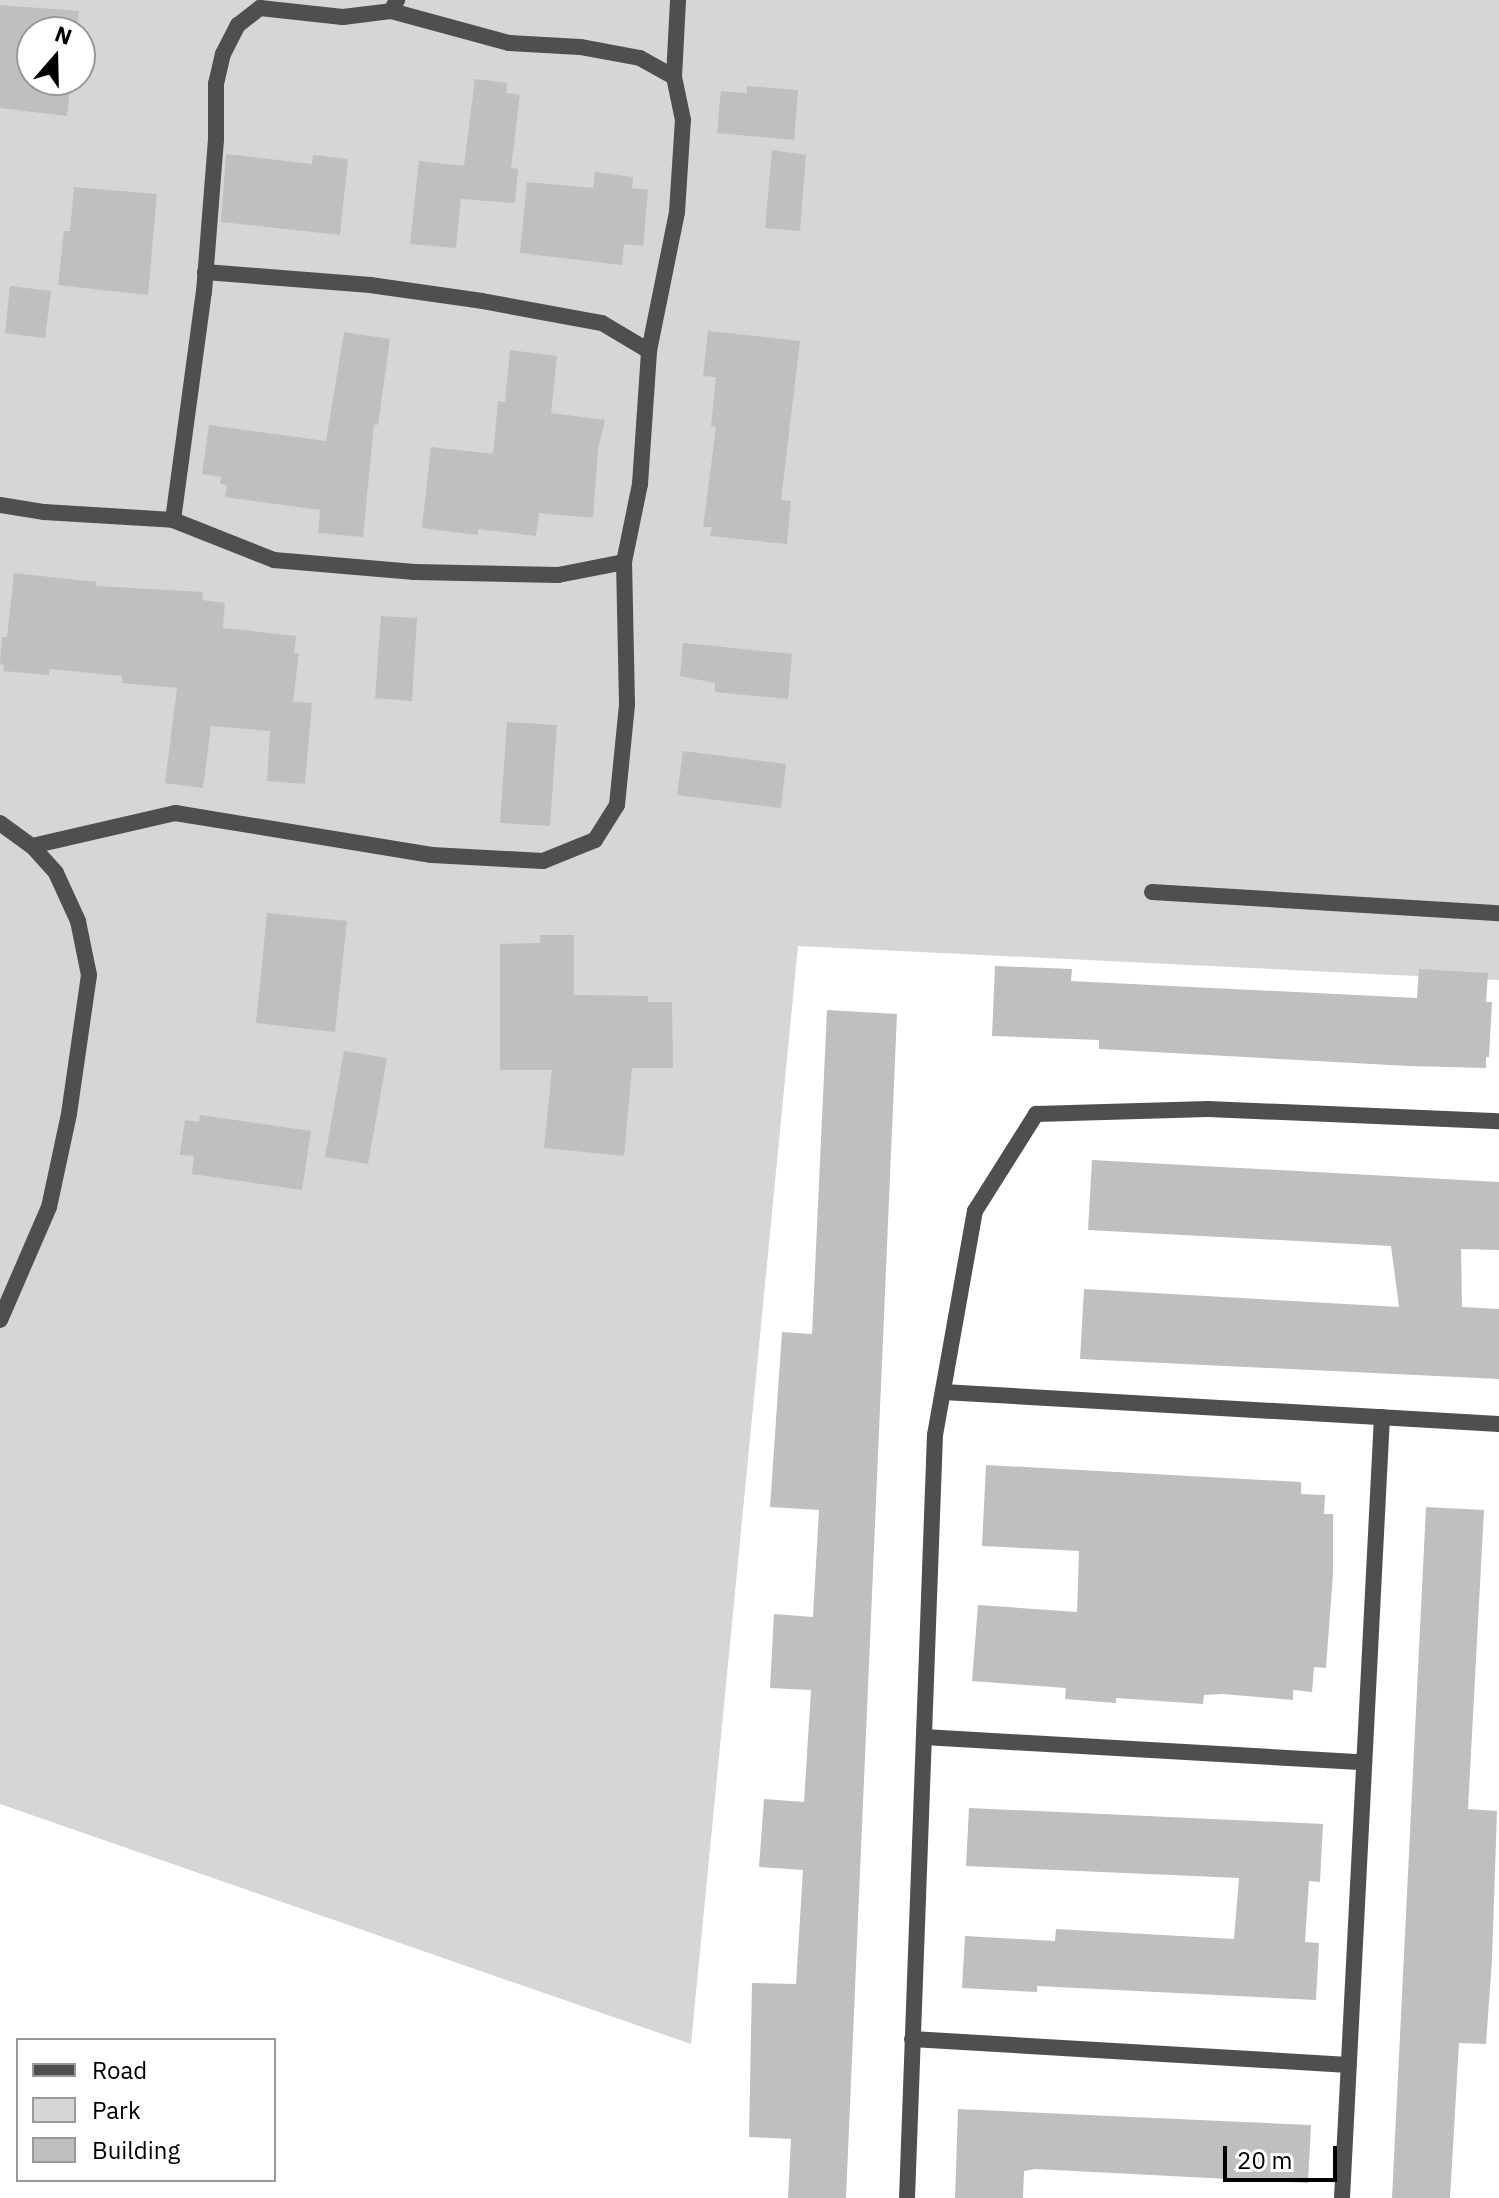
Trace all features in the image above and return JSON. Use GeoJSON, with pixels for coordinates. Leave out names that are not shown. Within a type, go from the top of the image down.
{"type":"FeatureCollection","features":[{"type":"Feature","properties":{"kind":"street"},"geometry":{"type":"LineString","coordinates":[[32,846],[175,813],[432,855],[543,861],[595,840],[617,805],[627,704],[624,562],[640,484],[649,351],[677,212],[683,120],[674,77],[678,0]]}},
{"type":"Feature","properties":{"kind":"street"},"geometry":{"type":"LineString","coordinates":[[173,520],[205,272],[216,140],[216,84],[223,54],[238,25],[260,8],[343,17],[394,6],[509,43],[580,47],[640,58],[674,77]]}},
{"type":"Feature","properties":{"kind":"street"},"geometry":{"type":"LineString","coordinates":[[205,272],[370,285],[482,301],[602,323],[649,351]]}},
{"type":"Feature","properties":{"kind":"street"},"geometry":{"type":"LineString","coordinates":[[0,505],[44,512],[173,520],[274,560],[414,572],[558,575],[624,562]]}},
{"type":"Feature","properties":{"kind":"street"},"geometry":{"type":"LineString","coordinates":[[0,823],[32,846],[56,873],[78,921],[89,975],[69,1114],[49,1207],[0,1320]]}},
{"type":"Feature","properties":{"kind":"street"},"geometry":{"type":"LineString","coordinates":[[1152,892],[1499,913]]}},
{"type":"Feature","properties":{"kind":"street"},"geometry":{"type":"LineString","coordinates":[[907,2198],[935,1435],[975,1211],[1036,1114],[1208,1109],[1499,1121]]}},
{"type":"Feature","properties":{"kind":"street"},"geometry":{"type":"LineString","coordinates":[[943,1392],[1499,1424]]}},
{"type":"Feature","properties":{"kind":"street"},"geometry":{"type":"LineString","coordinates":[[1342,2198],[1382,1417]]}},
{"type":"Feature","properties":{"kind":"street"},"geometry":{"type":"LineString","coordinates":[[924,1737],[1364,1762]]}},
{"type":"Feature","properties":{"kind":"street"},"geometry":{"type":"LineString","coordinates":[[912,2039],[1348,2065]]}},
{"type":"Feature","properties":{"kind":"green space"},"geometry":{"type":"Polygon","coordinates":[[[0,0],[1499,0],[1499,980],[798,946],[691,2044],[0,1804],[0,0]]]}},
{"type":"Feature","properties":{"kind":"building"},"geometry":{"type":"Polygon","coordinates":[[[0,5],[79,11],[78,16],[16,16],[16,96],[69,96],[67,116],[0,108],[0,5]]]}},
{"type":"Feature","properties":{"kind":"building"},"geometry":{"type":"Polygon","coordinates":[[[475,79],[507,83],[506,93],[520,95],[511,168],[518,169],[515,203],[461,199],[456,248],[410,244],[419,161],[464,166],[475,79]]]}},
{"type":"Feature","properties":{"kind":"building"},"geometry":{"type":"Polygon","coordinates":[[[747,86],[798,90],[794,140],[717,133],[721,91],[747,93],[747,86]]]}},
{"type":"Feature","properties":{"kind":"building"},"geometry":{"type":"Polygon","coordinates":[[[772,150],[806,155],[800,231],[765,228],[772,150]]]}},
{"type":"Feature","properties":{"kind":"building"},"geometry":{"type":"Polygon","coordinates":[[[226,154],[312,164],[313,155],[348,159],[340,235],[221,222],[226,154]]]}},
{"type":"Feature","properties":{"kind":"building"},"geometry":{"type":"Polygon","coordinates":[[[595,172],[633,177],[632,188],[648,190],[643,246],[624,244],[622,265],[520,253],[527,182],[593,188],[595,172]]]}},
{"type":"Feature","properties":{"kind":"building"},"geometry":{"type":"Polygon","coordinates":[[[74,187],[157,194],[148,295],[58,285],[64,231],[70,231],[74,187]]]}},
{"type":"Feature","properties":{"kind":"building"},"geometry":{"type":"Polygon","coordinates":[[[10,286],[51,291],[45,338],[5,333],[10,286]]]}},
{"type":"Feature","properties":{"kind":"building"},"geometry":{"type":"Polygon","coordinates":[[[708,331],[800,341],[781,500],[791,501],[787,544],[710,536],[712,527],[703,527],[716,427],[711,426],[716,377],[703,376],[708,331]]]}},
{"type":"Feature","properties":{"kind":"building"},"geometry":{"type":"Polygon","coordinates":[[[344,332],[390,339],[378,425],[374,424],[363,537],[318,533],[320,510],[225,497],[227,485],[220,484],[221,477],[202,474],[209,425],[326,441],[344,332]]]}},
{"type":"Feature","properties":{"kind":"building"},"geometry":{"type":"Polygon","coordinates":[[[510,350],[557,356],[551,413],[605,420],[598,450],[593,518],[539,513],[536,536],[478,529],[478,535],[422,528],[431,447],[493,454],[498,401],[505,402],[510,350]]]}},
{"type":"Feature","properties":{"kind":"building"},"geometry":{"type":"Polygon","coordinates":[[[14,573],[96,582],[96,586],[203,592],[202,600],[225,603],[223,628],[296,636],[294,653],[299,653],[293,702],[312,703],[305,784],[267,781],[270,731],[211,726],[203,788],[165,783],[177,688],[122,683],[122,676],[50,669],[49,675],[3,671],[4,665],[0,664],[2,637],[7,637],[14,573]]]}},
{"type":"Feature","properties":{"kind":"building"},"geometry":{"type":"Polygon","coordinates":[[[381,616],[417,618],[412,701],[375,698],[381,616]]]}},
{"type":"Feature","properties":{"kind":"building"},"geometry":{"type":"Polygon","coordinates":[[[683,643],[792,654],[788,699],[715,692],[715,683],[680,676],[683,643]]]}},
{"type":"Feature","properties":{"kind":"building"},"geometry":{"type":"Polygon","coordinates":[[[507,722],[557,725],[550,826],[500,823],[507,722]]]}},
{"type":"Feature","properties":{"kind":"building"},"geometry":{"type":"Polygon","coordinates":[[[683,751],[786,764],[781,808],[677,795],[683,751]]]}},
{"type":"Feature","properties":{"kind":"building"},"geometry":{"type":"Polygon","coordinates":[[[267,913],[347,921],[335,1032],[256,1023],[267,913]]]}},
{"type":"Feature","properties":{"kind":"building"},"geometry":{"type":"Polygon","coordinates":[[[540,935],[574,935],[574,995],[648,996],[648,1002],[672,1002],[673,1068],[632,1068],[624,1156],[544,1148],[552,1070],[500,1070],[500,944],[540,943],[540,935]]]}},
{"type":"Feature","properties":{"kind":"building"},"geometry":{"type":"Polygon","coordinates":[[[995,966],[1072,969],[1071,981],[1417,998],[1419,969],[1488,973],[1486,1002],[1492,1002],[1489,1057],[1486,1057],[1486,1068],[1409,1066],[1099,1049],[1099,1040],[992,1036],[995,966]]]}},
{"type":"Feature","properties":{"kind":"building"},"geometry":{"type":"Polygon","coordinates":[[[827,1010],[897,1014],[846,2198],[788,2198],[791,2139],[749,2137],[752,1983],[796,1984],[803,1870],[759,1867],[764,1799],[804,1802],[811,1690],[770,1688],[774,1614],[813,1617],[819,1510],[770,1507],[782,1332],[812,1334],[827,1010]]]}},
{"type":"Feature","properties":{"kind":"building"},"geometry":{"type":"Polygon","coordinates":[[[344,1051],[387,1058],[368,1164],[325,1157],[344,1051]]]}},
{"type":"Feature","properties":{"kind":"building"},"geometry":{"type":"Polygon","coordinates":[[[200,1115],[311,1131],[302,1190],[192,1174],[194,1156],[180,1155],[185,1120],[199,1122],[200,1115]]]}},
{"type":"Feature","properties":{"kind":"building"},"geometry":{"type":"Polygon","coordinates":[[[1092,1160],[1499,1182],[1499,1250],[1461,1249],[1462,1307],[1499,1309],[1499,1379],[1080,1359],[1084,1289],[1399,1307],[1391,1246],[1088,1230],[1092,1160]]]}},
{"type":"Feature","properties":{"kind":"building"},"geometry":{"type":"Polygon","coordinates":[[[986,1465],[1301,1482],[1301,1494],[1325,1495],[1324,1514],[1333,1514],[1333,1574],[1326,1668],[1314,1667],[1312,1692],[1293,1690],[1293,1700],[1223,1694],[1204,1695],[1203,1704],[1116,1698],[1116,1703],[1065,1699],[1066,1688],[972,1681],[978,1605],[1077,1612],[1079,1551],[982,1546],[986,1465]]]}},
{"type":"Feature","properties":{"kind":"building"},"geometry":{"type":"Polygon","coordinates":[[[1426,1507],[1484,1510],[1468,1809],[1497,1811],[1492,1960],[1486,2044],[1459,2043],[1450,2198],[1392,2198],[1426,1507]]]}},
{"type":"Feature","properties":{"kind":"building"},"geometry":{"type":"Polygon","coordinates":[[[969,1808],[1323,1824],[1320,1882],[1309,1881],[1305,1942],[1319,1943],[1316,2000],[1037,1986],[1037,1992],[962,1988],[965,1936],[1055,1941],[1056,1929],[1234,1939],[1239,1878],[966,1866],[969,1808]]]}},
{"type":"Feature","properties":{"kind":"building"},"geometry":{"type":"Polygon","coordinates":[[[958,2109],[1311,2125],[1308,2183],[1035,2169],[1024,2171],[1023,2198],[955,2198],[958,2109]]]}}]}
